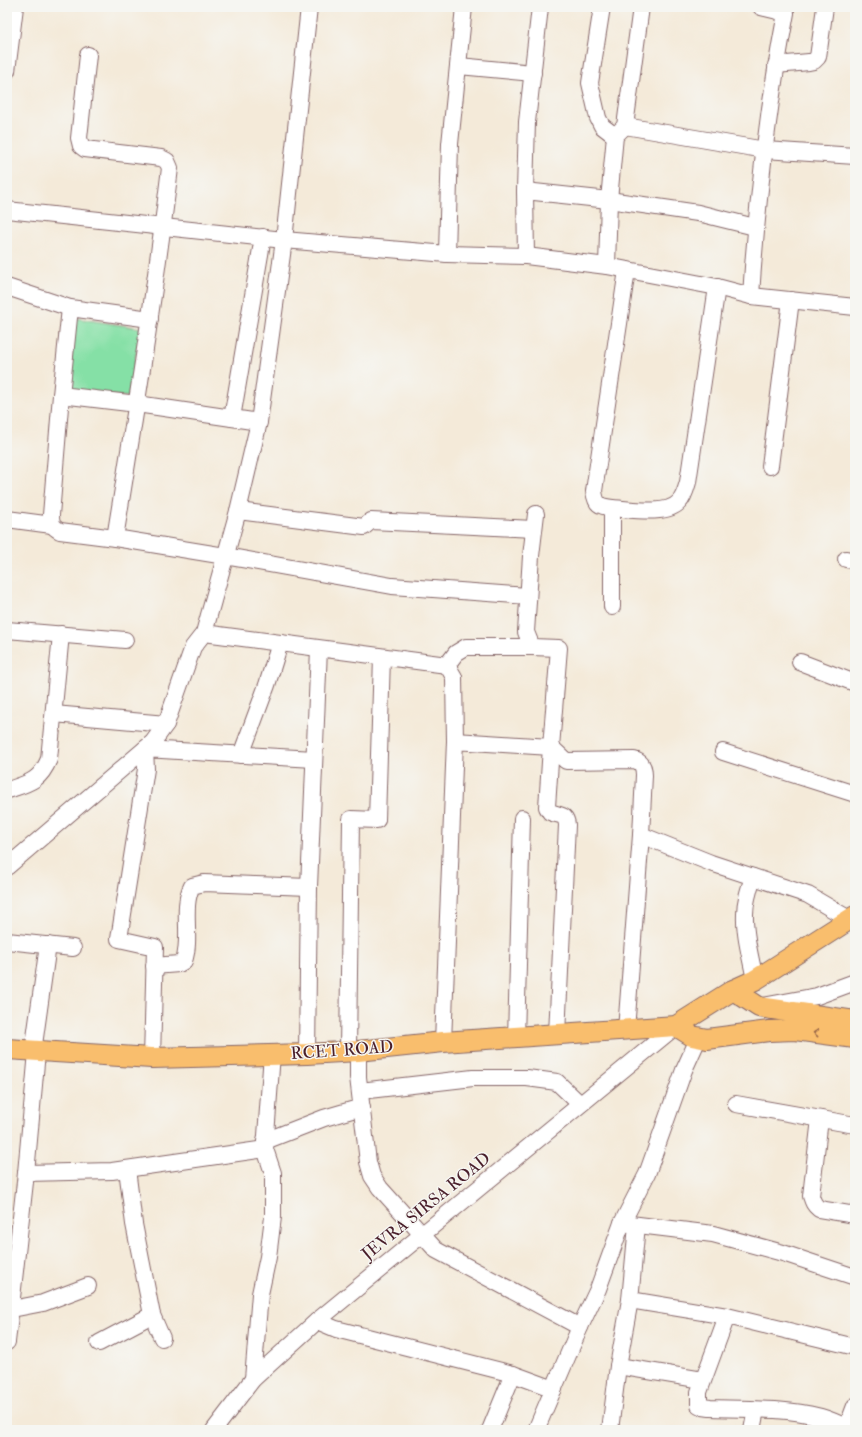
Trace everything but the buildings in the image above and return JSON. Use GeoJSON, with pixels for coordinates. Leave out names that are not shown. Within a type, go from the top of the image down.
{"type":"FeatureCollection","features":[{"type":"Feature","properties":{"kind":"main road"},"geometry":{"type":"LineString","coordinates":[[852,917],[755,980],[733,990],[676,1026],[692,1036],[707,1039],[769,1031],[795,1030],[855,1038]]}},
{"type":"Feature","properties":{"kind":"main road"},"geometry":{"type":"LineString","coordinates":[[733,990],[759,1006],[855,1020]]}},
{"type":"Feature","properties":{"kind":"main road"},"geometry":{"type":"LineString","coordinates":[[733,1035],[751,1019],[759,1006]]}},
{"type":"Feature","properties":{"kind":"main road","name":"RCET ROAD"},"geometry":{"type":"LineString","coordinates":[[7,1049],[35,1052],[152,1058],[306,1054],[443,1042],[676,1026]]}},
{"type":"Feature","properties":{"kind":"street"},"geometry":{"type":"LineString","coordinates":[[7,71],[15,7]]}},
{"type":"Feature","properties":{"kind":"street"},"geometry":{"type":"LineString","coordinates":[[7,867],[153,742],[166,724],[194,647],[204,633],[238,511],[259,422],[284,240],[309,7]]}},
{"type":"Feature","properties":{"kind":"street"},"geometry":{"type":"LineString","coordinates":[[448,254],[450,144],[464,7]]}},
{"type":"Feature","properties":{"kind":"street"},"geometry":{"type":"LineString","coordinates":[[526,256],[525,191],[527,122],[540,7]]}},
{"type":"Feature","properties":{"kind":"street"},"geometry":{"type":"LineString","coordinates":[[602,7],[590,83],[598,118],[602,126],[620,131],[765,150],[855,156]]}},
{"type":"Feature","properties":{"kind":"street"},"geometry":{"type":"LineString","coordinates":[[607,266],[609,200],[641,7]]}},
{"type":"Feature","properties":{"kind":"street"},"geometry":{"type":"LineString","coordinates":[[751,296],[755,227],[776,65],[786,13],[761,7]]}},
{"type":"Feature","properties":{"kind":"street"},"geometry":{"type":"LineString","coordinates":[[776,65],[809,62],[814,61],[818,57],[825,7]]}},
{"type":"Feature","properties":{"kind":"street"},"geometry":{"type":"LineString","coordinates":[[88,55],[79,138],[81,146],[85,149],[161,158],[167,161],[170,168],[150,319],[115,538]]}},
{"type":"Feature","properties":{"kind":"street"},"geometry":{"type":"LineString","coordinates":[[459,66],[533,72]]}},
{"type":"Feature","properties":{"kind":"street"},"geometry":{"type":"LineString","coordinates":[[525,191],[609,200],[698,213],[755,227]]}},
{"type":"Feature","properties":{"kind":"street"},"geometry":{"type":"LineString","coordinates":[[7,210],[284,240],[448,254],[526,256],[607,266],[717,287],[751,296],[855,307]]}},
{"type":"Feature","properties":{"kind":"street"},"geometry":{"type":"LineString","coordinates":[[232,418],[263,237]]}},
{"type":"Feature","properties":{"kind":"street"},"geometry":{"type":"LineString","coordinates":[[627,270],[594,491],[595,500],[602,507],[658,511],[671,508],[679,503],[685,493],[688,482],[717,287]]}},
{"type":"Feature","properties":{"kind":"street"},"geometry":{"type":"LineString","coordinates":[[7,287],[70,308],[150,319]]}},
{"type":"Feature","properties":{"kind":"street"},"geometry":{"type":"LineString","coordinates":[[770,466],[791,300]]}},
{"type":"Feature","properties":{"kind":"street"},"geometry":{"type":"LineString","coordinates":[[70,308],[51,515],[52,525],[55,529],[225,556],[392,586],[528,596]]}},
{"type":"Feature","properties":{"kind":"street"},"geometry":{"type":"LineString","coordinates":[[61,395],[137,404],[259,422]]}},
{"type":"Feature","properties":{"kind":"street"},"geometry":{"type":"LineString","coordinates":[[612,508],[612,607]]}},
{"type":"Feature","properties":{"kind":"street"},"geometry":{"type":"LineString","coordinates":[[238,511],[364,527],[371,521],[535,521],[526,632],[532,647]]}},
{"type":"Feature","properties":{"kind":"street"},"geometry":{"type":"LineString","coordinates":[[7,519],[52,525]]}},
{"type":"Feature","properties":{"kind":"street"},"geometry":{"type":"LineString","coordinates":[[7,630],[126,640]]}},
{"type":"Feature","properties":{"kind":"street"},"geometry":{"type":"LineString","coordinates":[[204,633],[447,665]]}},
{"type":"Feature","properties":{"kind":"street"},"geometry":{"type":"LineString","coordinates":[[8,790],[38,778],[45,769],[49,759],[61,634]]}},
{"type":"Feature","properties":{"kind":"street"},"geometry":{"type":"LineString","coordinates":[[241,755],[267,685],[280,643]]}},
{"type":"Feature","properties":{"kind":"street"},"geometry":{"type":"LineString","coordinates":[[447,665],[456,652],[466,647],[559,648],[547,807],[550,812],[562,814],[565,817],[567,825],[556,1034]]}},
{"type":"Feature","properties":{"kind":"street"},"geometry":{"type":"LineString","coordinates":[[306,1054],[309,887],[319,649]]}},
{"type":"Feature","properties":{"kind":"street"},"geometry":{"type":"LineString","coordinates":[[382,657],[377,820],[351,819],[353,1051],[360,1091],[368,1162],[372,1176],[380,1188],[436,1250],[580,1327]]}},
{"type":"Feature","properties":{"kind":"street"},"geometry":{"type":"LineString","coordinates":[[800,662],[855,684]]}},
{"type":"Feature","properties":{"kind":"street"},"geometry":{"type":"LineString","coordinates":[[443,1042],[454,741],[454,677],[447,665]]}},
{"type":"Feature","properties":{"kind":"street"},"geometry":{"type":"LineString","coordinates":[[54,714],[166,724]]}},
{"type":"Feature","properties":{"kind":"street"},"geometry":{"type":"LineString","coordinates":[[454,741],[551,747],[566,761],[634,760],[642,764],[644,775],[641,836],[626,1030]]}},
{"type":"Feature","properties":{"kind":"street"},"geometry":{"type":"LineString","coordinates":[[145,749],[314,759]]}},
{"type":"Feature","properties":{"kind":"street"},"geometry":{"type":"LineString","coordinates":[[145,749],[146,769],[119,939],[155,947],[152,1058]]}},
{"type":"Feature","properties":{"kind":"street"},"geometry":{"type":"LineString","coordinates":[[723,752],[855,794]]}},
{"type":"Feature","properties":{"kind":"street"},"geometry":{"type":"LineString","coordinates":[[516,1038],[522,818]]}},
{"type":"Feature","properties":{"kind":"street"},"geometry":{"type":"LineString","coordinates":[[641,836],[711,863],[808,895],[852,917]]}},
{"type":"Feature","properties":{"kind":"street"},"geometry":{"type":"LineString","coordinates":[[753,877],[746,898],[745,914],[755,980]]}},
{"type":"Feature","properties":{"kind":"street"},"geometry":{"type":"LineString","coordinates":[[154,966],[179,964],[184,960],[187,948],[188,899],[192,886],[204,883],[309,887]]}},
{"type":"Feature","properties":{"kind":"street"},"geometry":{"type":"LineString","coordinates":[[7,941],[73,948]]}},
{"type":"Feature","properties":{"kind":"street"},"geometry":{"type":"LineString","coordinates":[[7,1342],[10,1300],[26,1173],[35,1052],[48,945]]}},
{"type":"Feature","properties":{"kind":"street"},"geometry":{"type":"LineString","coordinates":[[759,1006],[816,996],[855,982]]}},
{"type":"Feature","properties":{"kind":"street","name":"JEVRA SIRSA ROAD"},"geometry":{"type":"LineString","coordinates":[[214,1430],[253,1379],[317,1321],[676,1026]]}},
{"type":"Feature","properties":{"kind":"street"},"geometry":{"type":"LineString","coordinates":[[536,1430],[580,1327],[630,1224],[684,1070],[699,1037]]}},
{"type":"Feature","properties":{"kind":"street"},"geometry":{"type":"LineString","coordinates":[[253,1379],[260,1294],[268,1258],[274,1218],[273,1173],[265,1145],[272,1054]]}},
{"type":"Feature","properties":{"kind":"street"},"geometry":{"type":"LineString","coordinates":[[360,1091],[473,1078],[527,1078],[556,1082],[580,1104]]}},
{"type":"Feature","properties":{"kind":"street"},"geometry":{"type":"LineString","coordinates":[[736,1104],[855,1125]]}},
{"type":"Feature","properties":{"kind":"street"},"geometry":{"type":"LineString","coordinates":[[26,1173],[112,1171],[265,1145],[324,1118],[362,1107]]}},
{"type":"Feature","properties":{"kind":"street"},"geometry":{"type":"LineString","coordinates":[[820,1119],[811,1196],[815,1206],[819,1209],[855,1215]]}},
{"type":"Feature","properties":{"kind":"street"},"geometry":{"type":"LineString","coordinates":[[127,1169],[134,1224],[152,1315],[162,1338]]}},
{"type":"Feature","properties":{"kind":"street"},"geometry":{"type":"LineString","coordinates":[[630,1224],[713,1234],[783,1253],[855,1277]]}},
{"type":"Feature","properties":{"kind":"street"},"geometry":{"type":"LineString","coordinates":[[610,1430],[618,1366],[630,1300],[630,1224]]}},
{"type":"Feature","properties":{"kind":"street"},"geometry":{"type":"LineString","coordinates":[[10,1300],[43,1303],[88,1286]]}},
{"type":"Feature","properties":{"kind":"street"},"geometry":{"type":"LineString","coordinates":[[630,1300],[727,1316],[855,1347]]}},
{"type":"Feature","properties":{"kind":"street"},"geometry":{"type":"LineString","coordinates":[[99,1343],[152,1315]]}},
{"type":"Feature","properties":{"kind":"street"},"geometry":{"type":"LineString","coordinates":[[727,1316],[703,1380],[698,1399],[699,1405],[703,1407],[808,1414],[823,1418],[850,1429],[855,1406]]}},
{"type":"Feature","properties":{"kind":"street"},"geometry":{"type":"LineString","coordinates":[[317,1321],[336,1329],[513,1374],[554,1389]]}},
{"type":"Feature","properties":{"kind":"street"},"geometry":{"type":"LineString","coordinates":[[618,1366],[703,1380]]}},
{"type":"Feature","properties":{"kind":"street"},"geometry":{"type":"LineString","coordinates":[[490,1430],[513,1374]]}},
{"type":"Feature","properties":{"kind":"street"},"geometry":{"type":"LineString","coordinates":[[752,1430],[756,1410]]}},
{"type":"Feature","properties":{"kind":"green space"},"geometry":{"type":"Polygon","coordinates":[[[75,318],[141,328],[128,397],[68,391],[75,318]]]}}]}
